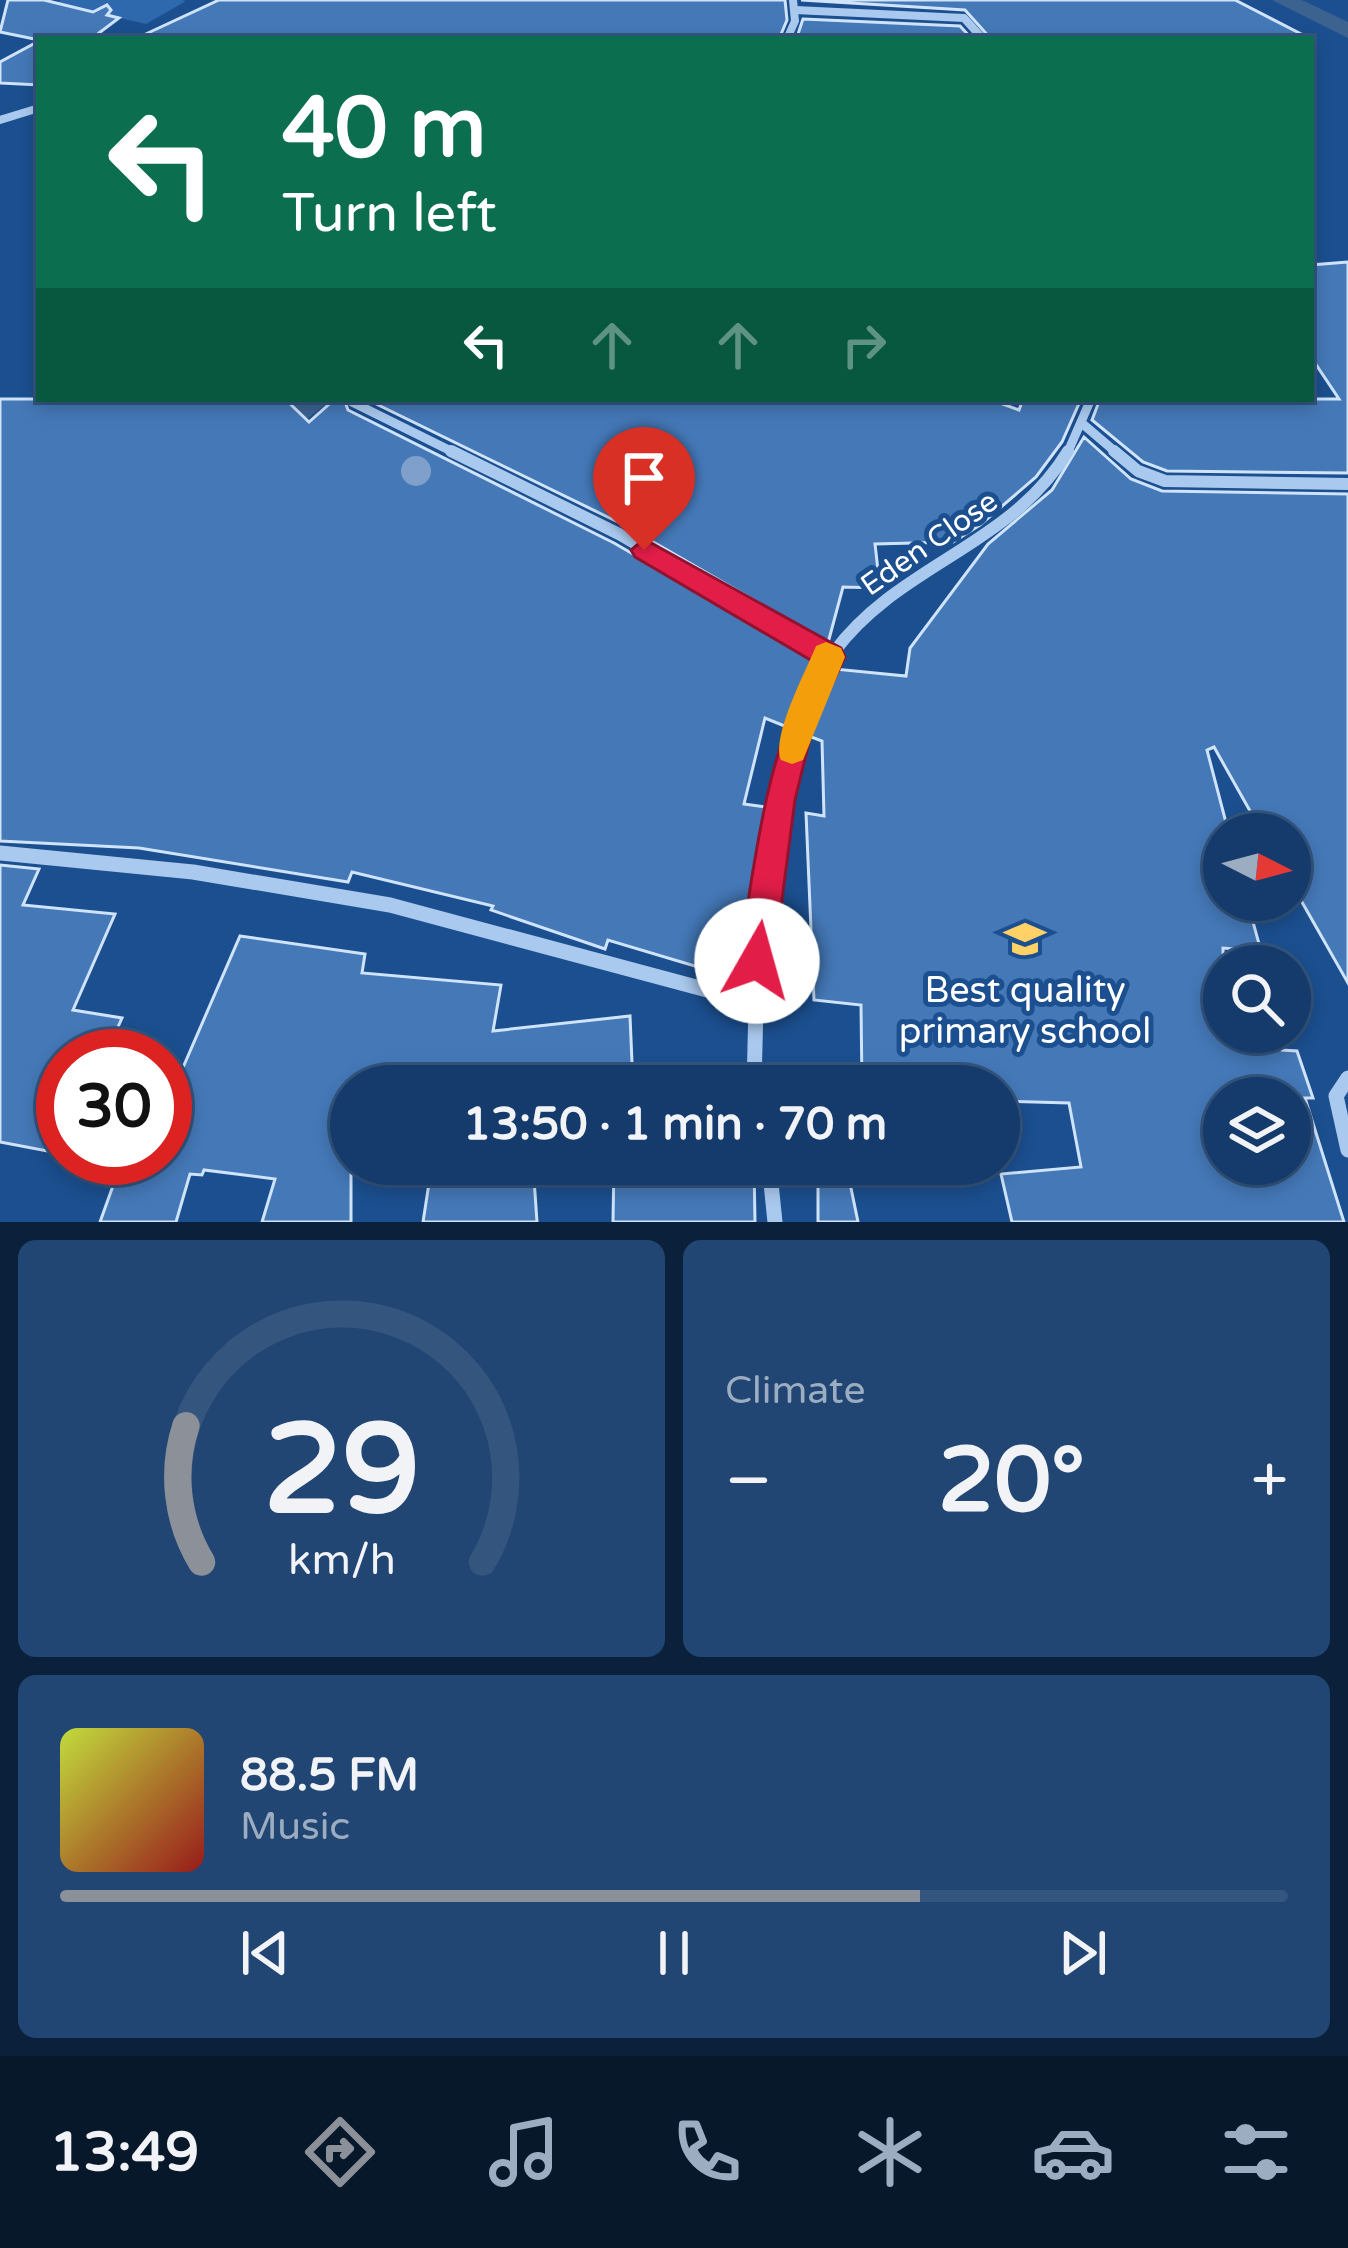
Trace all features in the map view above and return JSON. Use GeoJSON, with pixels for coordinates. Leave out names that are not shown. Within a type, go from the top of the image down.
{"type":"FeatureCollection","features":[{"type":"Feature","properties":{"kind":"street"},"geometry":{"type":"LineString","coordinates":[[788,36],[793,0]]}},
{"type":"Feature","properties":{"kind":"street"},"geometry":{"type":"LineString","coordinates":[[795,10],[964,18],[980,36]]}},
{"type":"Feature","properties":{"kind":"street"},"geometry":{"type":"LineString","coordinates":[[0,120],[36,109]]}},
{"type":"Feature","properties":{"kind":"street"},"geometry":{"type":"LineString","coordinates":[[354,402],[619,534],[742,610],[831,657]]}},
{"type":"Feature","properties":{"kind":"street","name":"Eden Close"},"geometry":{"type":"LineString","coordinates":[[753,1065],[752,1003],[779,800],[799,721],[831,657],[923,572],[1025,508],[1084,425],[1090,402]]}},
{"type":"Feature","properties":{"kind":"street"},"geometry":{"type":"LineString","coordinates":[[1084,425],[1138,471],[1156,479],[1348,484]]}},
{"type":"Feature","properties":{"kind":"street"},"geometry":{"type":"LineString","coordinates":[[0,853],[109,859],[371,904],[514,934],[752,1003]]}},
{"type":"Feature","properties":{"kind":"street"},"geometry":{"type":"LineString","coordinates":[[1348,1078],[1336,1096],[1348,1150]]}},
{"type":"Feature","properties":{"kind":"street"},"geometry":{"type":"LineString","coordinates":[[772,1185],[776,1222]]}},
{"type":"Feature","properties":{"kind":"shaded area"},"geometry":{"type":"Polygon","coordinates":[[[186,1],[146,24],[56,3],[186,1]]]}},
{"type":"Feature","properties":{"kind":"building"},"geometry":{"type":"Polygon","coordinates":[[[8,0],[44,0],[93,12],[107,5],[111,10],[107,15],[119,18],[95,36],[36,39],[0,32],[8,0]]]}},
{"type":"Feature","properties":{"kind":"building"},"geometry":{"type":"Polygon","coordinates":[[[219,0],[785,0],[787,20],[780,36],[141,36],[219,0]]]}},
{"type":"Feature","properties":{"kind":"building"},"geometry":{"type":"Polygon","coordinates":[[[801,0],[1235,0],[1305,36],[988,36],[965,10],[801,0]]]}},
{"type":"Feature","properties":{"kind":"building"},"geometry":{"type":"Polygon","coordinates":[[[803,19],[960,26],[969,36],[797,36],[803,19]]]}},
{"type":"Feature","properties":{"kind":"building"},"geometry":{"type":"Polygon","coordinates":[[[36,43],[36,85],[0,83],[0,62],[36,43]]]}},
{"type":"Feature","properties":{"kind":"building"},"geometry":{"type":"Polygon","coordinates":[[[1348,262],[1348,473],[1167,471],[1143,462],[1092,420],[1099,402],[1339,399],[1314,362],[1314,265],[1348,262]]]}},
{"type":"Feature","properties":{"kind":"building"},"geometry":{"type":"Polygon","coordinates":[[[0,399],[288,402],[309,422],[332,402],[345,402],[348,410],[614,543],[816,660],[787,727],[765,718],[744,804],[765,807],[735,978],[608,940],[605,949],[491,910],[493,906],[352,872],[348,882],[139,848],[0,841],[0,399]]]}},
{"type":"Feature","properties":{"kind":"building"},"geometry":{"type":"Polygon","coordinates":[[[372,402],[997,402],[1019,410],[1022,402],[1080,402],[1062,442],[1036,477],[980,525],[953,542],[875,544],[880,588],[843,587],[828,643],[624,525],[372,402]]]}},
{"type":"Feature","properties":{"kind":"building"},"geometry":{"type":"Polygon","coordinates":[[[1084,437],[1131,479],[1162,491],[1348,494],[1348,983],[1311,918],[1311,813],[1251,813],[1214,747],[1207,750],[1224,813],[1203,813],[1203,921],[1253,921],[1259,945],[1203,945],[1203,1053],[1298,1053],[1306,1077],[1203,1077],[1203,1185],[1311,1185],[1311,1117],[1344,1222],[1012,1222],[1004,1185],[1020,1185],[1020,1172],[1081,1167],[1069,1103],[1020,1102],[1020,1065],[862,1065],[861,1005],[814,1000],[806,813],[824,816],[822,741],[806,735],[835,669],[906,676],[910,648],[988,544],[1052,490],[1084,437]]]}},
{"type":"Feature","properties":{"kind":"building"},"geometry":{"type":"Polygon","coordinates":[[[0,865],[39,869],[23,905],[115,914],[73,1010],[122,1018],[117,1029],[36,1029],[36,1149],[0,1142],[0,865]]]}},
{"type":"Feature","properties":{"kind":"building"},"geometry":{"type":"Polygon","coordinates":[[[240,936],[365,954],[362,973],[501,985],[493,1031],[630,1016],[632,1065],[330,1065],[330,1185],[351,1185],[351,1222],[262,1222],[275,1179],[204,1170],[202,1175],[192,1174],[192,1047],[240,936]]]}},
{"type":"Feature","properties":{"kind":"building"},"geometry":{"type":"Polygon","coordinates":[[[113,1185],[187,1185],[176,1222],[100,1222],[113,1185]]]}},
{"type":"Feature","properties":{"kind":"building"},"geometry":{"type":"Polygon","coordinates":[[[429,1185],[534,1185],[537,1222],[423,1222],[429,1185]]]}},
{"type":"Feature","properties":{"kind":"building"},"geometry":{"type":"Polygon","coordinates":[[[614,1185],[754,1185],[755,1222],[613,1222],[614,1185]]]}},
{"type":"Feature","properties":{"kind":"building"},"geometry":{"type":"Polygon","coordinates":[[[818,1185],[850,1185],[858,1222],[818,1222],[818,1185]]]}},
{"type":"Feature","properties":{"kind":"waterway"},"geometry":{"type":"LineString","coordinates":[[1284,0],[1348,31]]}},
{"type":"Feature","properties":{"kind":"waterway"},"geometry":{"type":"LineString","coordinates":[[247,444],[310,402]]}},
{"type":"Feature","properties":{"kind":"slow traffic"},"geometry":{"type":"LineString","coordinates":[[792,750],[799,721],[831,657],[826,654]]}},
{"type":"Feature","properties":{"kind":"place","name":"Best quality primary school"},"geometry":{"type":"Point","coordinates":[1025,939]}},
{"type":"Feature","properties":{"kind":"route"},"geometry":{"type":"LineString","coordinates":[[644,550],[831,657],[799,721],[779,800],[757,961]]}}]}
